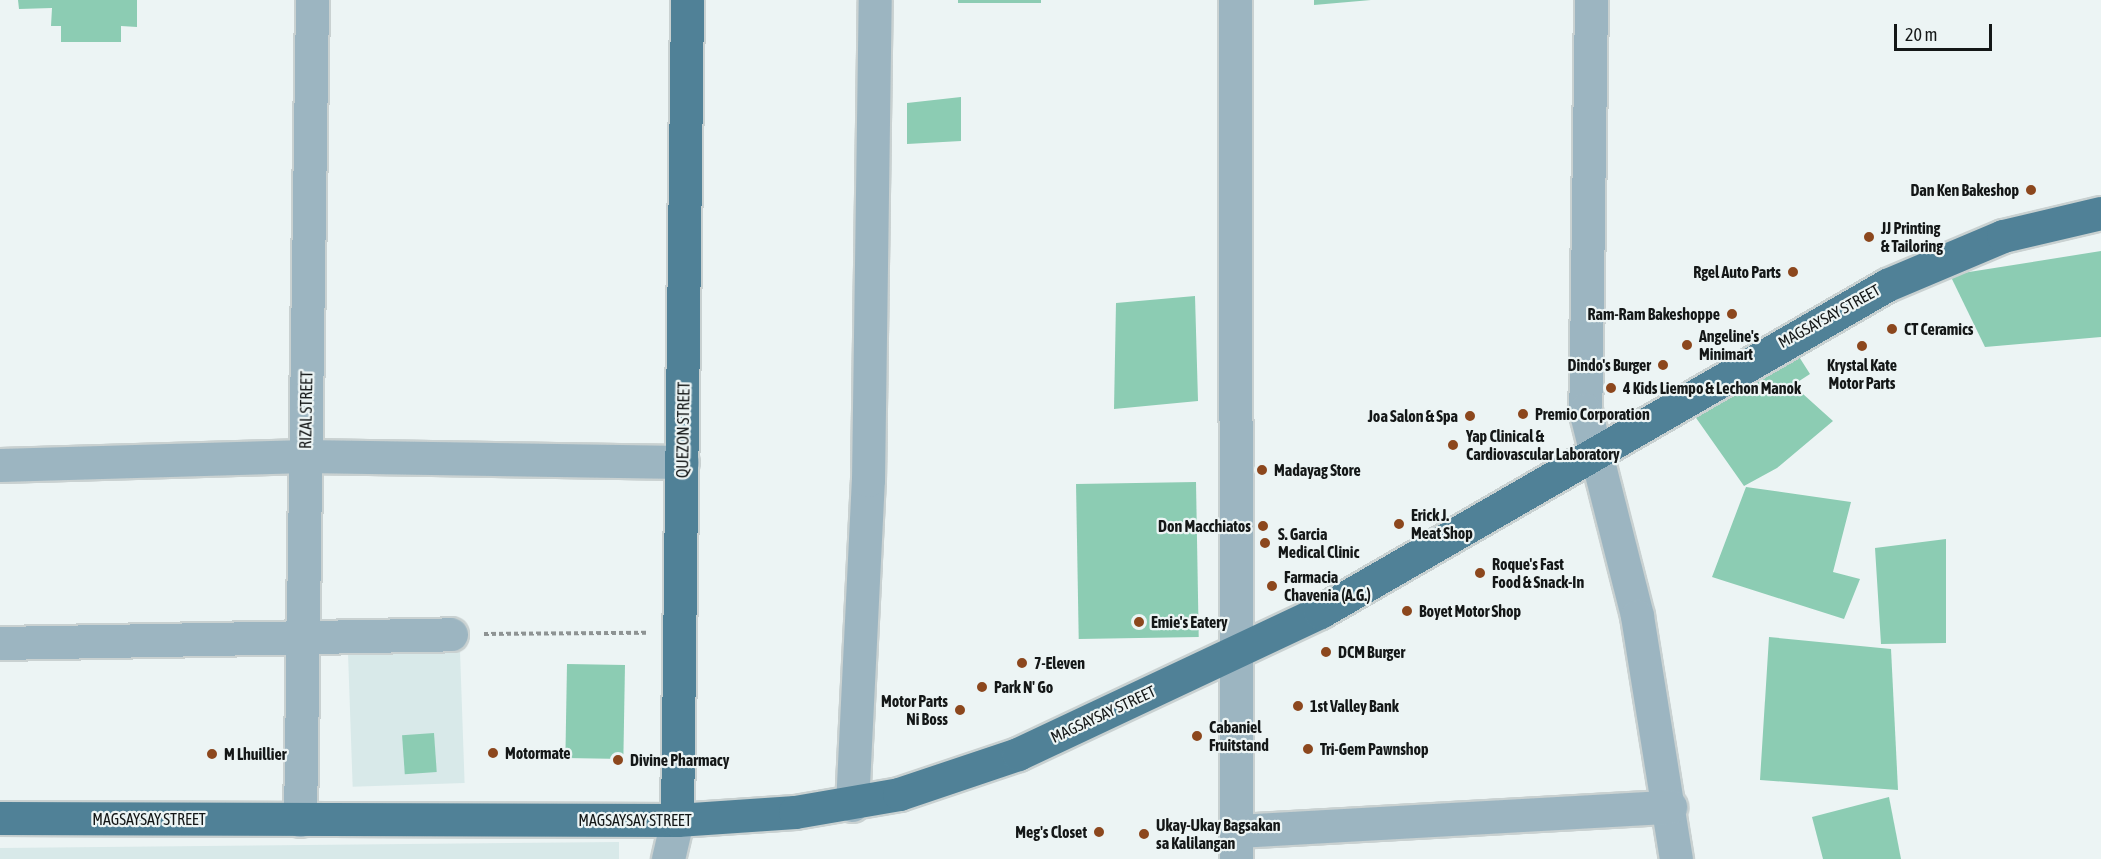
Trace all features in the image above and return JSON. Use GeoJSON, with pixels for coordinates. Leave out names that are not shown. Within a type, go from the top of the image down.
{"type":"FeatureCollection","features":[{"type":"Feature","properties":{"kind":"main road","name":"QUEZON STREET"},"geometry":{"type":"LineString","coordinates":[[677,820],[687,0]]}},
{"type":"Feature","properties":{"kind":"main road","name":"MAGSAYSAY STREET"},"geometry":{"type":"LineString","coordinates":[[0,818],[677,820],[852,805],[1018,754],[1237,652],[1392,574],[1887,285],[2003,236],[2101,213]]}},
{"type":"Feature","properties":{"kind":"street","name":"RIZAL STREET"},"geometry":{"type":"LineString","coordinates":[[300,820],[312,0]]}},
{"type":"Feature","properties":{"kind":"street"},"geometry":{"type":"LineString","coordinates":[[852,805],[868,480],[875,0]]}},
{"type":"Feature","properties":{"kind":"street"},"geometry":{"type":"LineString","coordinates":[[1235,0],[1236,845],[1670,807]]}},
{"type":"Feature","properties":{"kind":"street"},"geometry":{"type":"LineString","coordinates":[[1591,0],[1583,351],[1593,456],[1637,616],[1670,807],[1676,859]]}},
{"type":"Feature","properties":{"kind":"street"},"geometry":{"type":"LineString","coordinates":[[0,465],[305,456],[682,462]]}},
{"type":"Feature","properties":{"kind":"street"},"geometry":{"type":"LineString","coordinates":[[0,642],[451,634]]}},
{"type":"Feature","properties":{"kind":"street","name":"QUEZON STREET"},"geometry":{"type":"LineString","coordinates":[[668,859],[677,820]]}},
{"type":"Feature","properties":{"kind":"path"},"geometry":{"type":"LineString","coordinates":[[451,634],[681,632]]}},
{"type":"Feature","properties":{"kind":"shaded area"},"geometry":{"type":"Polygon","coordinates":[[[460,651],[465,783],[353,787],[348,655],[460,651]]]}},
{"type":"Feature","properties":{"kind":"shaded area"},"geometry":{"type":"Polygon","coordinates":[[[619,842],[619,859],[0,859],[0,848],[619,842]]]}},
{"type":"Feature","properties":{"kind":"building"},"geometry":{"type":"Polygon","coordinates":[[[18,0],[137,0],[137,27],[121,26],[121,42],[61,42],[61,26],[51,26],[52,8],[19,9],[18,0]]]}},
{"type":"Feature","properties":{"kind":"building"},"geometry":{"type":"Polygon","coordinates":[[[958,0],[1041,0],[1041,3],[958,3],[958,0]]]}},
{"type":"Feature","properties":{"kind":"building"},"geometry":{"type":"Polygon","coordinates":[[[1314,0],[1371,0],[1314,5],[1314,0]]]}},
{"type":"Feature","properties":{"kind":"building"},"geometry":{"type":"Polygon","coordinates":[[[961,97],[961,141],[907,144],[907,103],[961,97]]]}},
{"type":"Feature","properties":{"kind":"building"},"geometry":{"type":"Polygon","coordinates":[[[2101,251],[2101,337],[1985,347],[1950,275],[2101,251]]]}},
{"type":"Feature","properties":{"kind":"building"},"geometry":{"type":"Polygon","coordinates":[[[1195,296],[1198,401],[1114,409],[1116,303],[1195,296]]]}},
{"type":"Feature","properties":{"kind":"building"},"geometry":{"type":"Polygon","coordinates":[[[1796,352],[1810,374],[1793,385],[1833,421],[1777,468],[1744,486],[1694,415],[1796,352]]]}},
{"type":"Feature","properties":{"kind":"building"},"geometry":{"type":"Polygon","coordinates":[[[1196,482],[1199,637],[1079,639],[1076,484],[1196,482]]]}},
{"type":"Feature","properties":{"kind":"building"},"geometry":{"type":"Polygon","coordinates":[[[1746,487],[1851,502],[1833,572],[1860,579],[1844,619],[1712,577],[1746,487]]]}},
{"type":"Feature","properties":{"kind":"building"},"geometry":{"type":"Polygon","coordinates":[[[1946,539],[1946,643],[1881,644],[1875,548],[1946,539]]]}},
{"type":"Feature","properties":{"kind":"building"},"geometry":{"type":"Polygon","coordinates":[[[1769,637],[1891,649],[1898,790],[1760,780],[1769,637]]]}},
{"type":"Feature","properties":{"kind":"building"},"geometry":{"type":"Polygon","coordinates":[[[567,664],[625,665],[623,759],[565,758],[567,664]]]}},
{"type":"Feature","properties":{"kind":"building"},"geometry":{"type":"Polygon","coordinates":[[[434,733],[437,772],[405,774],[402,735],[434,733]]]}},
{"type":"Feature","properties":{"kind":"building"},"geometry":{"type":"Polygon","coordinates":[[[1889,797],[1901,859],[1823,859],[1812,817],[1889,797]]]}},
{"type":"Feature","properties":{"kind":"place","name":"Dan Ken Bakeshop"},"geometry":{"type":"Point","coordinates":[2031,190]}},
{"type":"Feature","properties":{"kind":"place","name":"JJ Printing & Tailoring"},"geometry":{"type":"Point","coordinates":[1869,237]}},
{"type":"Feature","properties":{"kind":"place","name":"Rgel Auto Parts"},"geometry":{"type":"Point","coordinates":[1793,272]}},
{"type":"Feature","properties":{"kind":"place","name":"Ram-Ram Bakeshoppe"},"geometry":{"type":"Point","coordinates":[1732,314]}},
{"type":"Feature","properties":{"kind":"place","name":"CT Ceramics"},"geometry":{"type":"Point","coordinates":[1892,329]}},
{"type":"Feature","properties":{"kind":"place","name":"Angeline's Minimart"},"geometry":{"type":"Point","coordinates":[1687,345]}},
{"type":"Feature","properties":{"kind":"place","name":"Krystal Kate Motor Parts"},"geometry":{"type":"Point","coordinates":[1862,346]}},
{"type":"Feature","properties":{"kind":"place","name":"Dindo's Burger"},"geometry":{"type":"Point","coordinates":[1663,365]}},
{"type":"Feature","properties":{"kind":"place","name":"4 Kids Liempo & Lechon Manok"},"geometry":{"type":"Point","coordinates":[1611,388]}},
{"type":"Feature","properties":{"kind":"place","name":"Premio Corporation"},"geometry":{"type":"Point","coordinates":[1523,414]}},
{"type":"Feature","properties":{"kind":"place","name":"Joa Salon & Spa"},"geometry":{"type":"Point","coordinates":[1470,416]}},
{"type":"Feature","properties":{"kind":"place","name":"Yap Clinical & Cardiovascular Laboratory"},"geometry":{"type":"Point","coordinates":[1453,445]}},
{"type":"Feature","properties":{"kind":"place","name":"Madayag Store"},"geometry":{"type":"Point","coordinates":[1262,470]}},
{"type":"Feature","properties":{"kind":"place","name":"Erick J. Meat Shop"},"geometry":{"type":"Point","coordinates":[1399,524]}},
{"type":"Feature","properties":{"kind":"place","name":"Don Macchiatos"},"geometry":{"type":"Point","coordinates":[1263,526]}},
{"type":"Feature","properties":{"kind":"place","name":"S. Garcia Medical Clinic"},"geometry":{"type":"Point","coordinates":[1265,543]}},
{"type":"Feature","properties":{"kind":"place","name":"Roque's Fast Food & Snack-In"},"geometry":{"type":"Point","coordinates":[1480,573]}},
{"type":"Feature","properties":{"kind":"place","name":"Farmacia Chavenia (A.G.)"},"geometry":{"type":"Point","coordinates":[1272,586]}},
{"type":"Feature","properties":{"kind":"place","name":"Boyet Motor Shop"},"geometry":{"type":"Point","coordinates":[1407,611]}},
{"type":"Feature","properties":{"kind":"place","name":"Emie's Eatery"},"geometry":{"type":"Point","coordinates":[1139,622]}},
{"type":"Feature","properties":{"kind":"place","name":"DCM Burger"},"geometry":{"type":"Point","coordinates":[1326,652]}},
{"type":"Feature","properties":{"kind":"place","name":"7-Eleven"},"geometry":{"type":"Point","coordinates":[1022,663]}},
{"type":"Feature","properties":{"kind":"place","name":"Park N' Go"},"geometry":{"type":"Point","coordinates":[982,687]}},
{"type":"Feature","properties":{"kind":"place","name":"1st Valley Bank"},"geometry":{"type":"Point","coordinates":[1298,706]}},
{"type":"Feature","properties":{"kind":"place","name":"Motor Parts Ni Boss"},"geometry":{"type":"Point","coordinates":[960,710]}},
{"type":"Feature","properties":{"kind":"place","name":"Cabaniel Fruitstand"},"geometry":{"type":"Point","coordinates":[1197,736]}},
{"type":"Feature","properties":{"kind":"place","name":"Tri-Gem Pawnshop"},"geometry":{"type":"Point","coordinates":[1308,749]}},
{"type":"Feature","properties":{"kind":"place","name":"Motormate"},"geometry":{"type":"Point","coordinates":[493,753]}},
{"type":"Feature","properties":{"kind":"place","name":"M Lhuillier"},"geometry":{"type":"Point","coordinates":[212,754]}},
{"type":"Feature","properties":{"kind":"place","name":"Divine Pharmacy"},"geometry":{"type":"Point","coordinates":[618,760]}},
{"type":"Feature","properties":{"kind":"place","name":"Meg's Closet"},"geometry":{"type":"Point","coordinates":[1099,832]}},
{"type":"Feature","properties":{"kind":"place","name":"Ukay-Ukay Bagsakan sa Kalilangan"},"geometry":{"type":"Point","coordinates":[1144,834]}}]}
